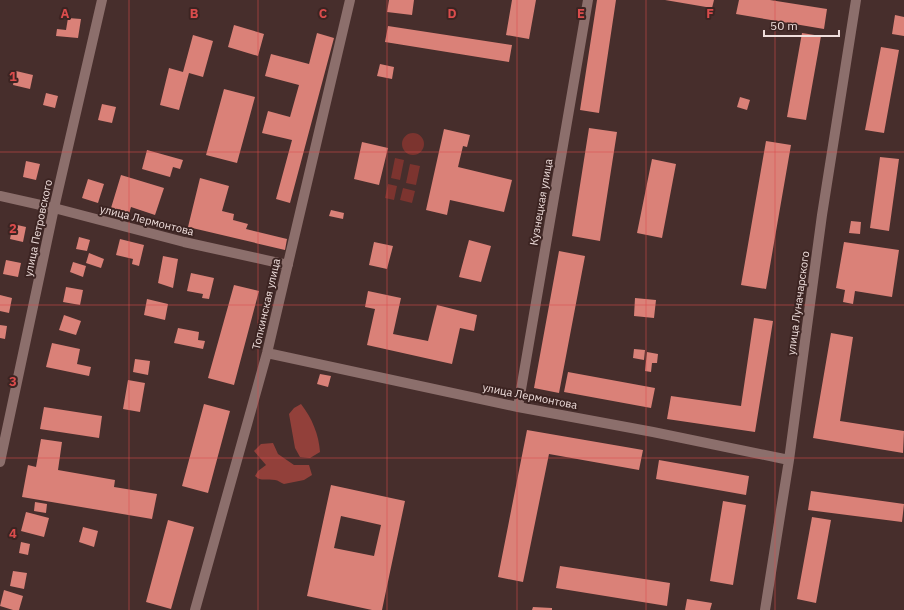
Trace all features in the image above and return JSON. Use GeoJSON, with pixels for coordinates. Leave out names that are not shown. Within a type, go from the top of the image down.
{"type":"FeatureCollection","features":[{"type":"Feature","properties":{"kind":"street","name":"улица Петровского"},"geometry":{"type":"LineString","coordinates":[[0,462],[54,208],[102,0]]}},
{"type":"Feature","properties":{"kind":"street","name":"Топкинская улица"},"geometry":{"type":"LineString","coordinates":[[195,610],[267,353],[350,0]]}},
{"type":"Feature","properties":{"kind":"street","name":"Кузнецкая улица"},"geometry":{"type":"LineString","coordinates":[[518,407],[588,0]]}},
{"type":"Feature","properties":{"kind":"street","name":"улица Луначарского"},"geometry":{"type":"LineString","coordinates":[[765,610],[789,460],[822,215],[856,0]]}},
{"type":"Feature","properties":{"kind":"street","name":"улица Лермонтова"},"geometry":{"type":"LineString","coordinates":[[0,196],[54,208],[184,242],[288,265]]}},
{"type":"Feature","properties":{"kind":"street","name":"улица Лермонтова"},"geometry":{"type":"LineString","coordinates":[[267,353],[518,407],[653,432],[789,460]]}},
{"type":"Feature","properties":{"kind":"shaded area"},"geometry":{"type":"Polygon","coordinates":[[[413,133],[421,136],[424,144],[421,152],[413,155],[405,152],[402,144],[405,136],[413,133]]]}},
{"type":"Feature","properties":{"kind":"shaded area"},"geometry":{"type":"Polygon","coordinates":[[[395,158],[404,160],[400,180],[391,178],[395,158]]]}},
{"type":"Feature","properties":{"kind":"shaded area"},"geometry":{"type":"Polygon","coordinates":[[[410,164],[420,166],[416,185],[406,183],[410,164]]]}},
{"type":"Feature","properties":{"kind":"shaded area"},"geometry":{"type":"Polygon","coordinates":[[[388,184],[397,186],[394,200],[385,198],[388,184]]]}},
{"type":"Feature","properties":{"kind":"shaded area"},"geometry":{"type":"Polygon","coordinates":[[[403,188],[415,191],[412,203],[400,200],[403,188]]]}},
{"type":"Feature","properties":{"kind":"shaded area"},"geometry":{"type":"Polygon","coordinates":[[[301,404],[314,427],[318,439],[320,452],[310,458],[300,457],[295,448],[289,414],[294,408],[301,404]]]}},
{"type":"Feature","properties":{"kind":"shaded area"},"geometry":{"type":"Polygon","coordinates":[[[273,443],[278,454],[294,465],[309,465],[312,475],[304,480],[284,484],[276,480],[257,478],[255,476],[258,471],[266,465],[254,451],[261,444],[273,443]]]}},
{"type":"Feature","properties":{"kind":"building"},"geometry":{"type":"Polygon","coordinates":[[[389,0],[414,0],[412,15],[387,12],[389,0]]]}},
{"type":"Feature","properties":{"kind":"building"},"geometry":{"type":"Polygon","coordinates":[[[512,0],[536,0],[529,39],[506,35],[512,0]]]}},
{"type":"Feature","properties":{"kind":"building"},"geometry":{"type":"Polygon","coordinates":[[[597,0],[616,0],[599,113],[580,110],[597,0]]]}},
{"type":"Feature","properties":{"kind":"building"},"geometry":{"type":"Polygon","coordinates":[[[665,0],[714,0],[712,8],[665,0]]]}},
{"type":"Feature","properties":{"kind":"building"},"geometry":{"type":"Polygon","coordinates":[[[739,0],[770,0],[827,9],[824,29],[736,14],[739,0]]]}},
{"type":"Feature","properties":{"kind":"building"},"geometry":{"type":"Polygon","coordinates":[[[895,15],[904,17],[904,36],[892,34],[895,15]]]}},
{"type":"Feature","properties":{"kind":"building"},"geometry":{"type":"Polygon","coordinates":[[[68,18],[81,19],[78,38],[56,36],[57,29],[66,30],[68,18]]]}},
{"type":"Feature","properties":{"kind":"building"},"geometry":{"type":"Polygon","coordinates":[[[234,25],[264,34],[258,56],[228,47],[234,25]]]}},
{"type":"Feature","properties":{"kind":"building"},"geometry":{"type":"Polygon","coordinates":[[[388,26],[512,45],[509,62],[385,42],[388,26]]]}},
{"type":"Feature","properties":{"kind":"building"},"geometry":{"type":"Polygon","coordinates":[[[317,33],[334,38],[290,203],[276,199],[292,140],[262,133],[268,111],[290,117],[299,85],[265,76],[271,54],[309,64],[317,33]]]}},
{"type":"Feature","properties":{"kind":"building"},"geometry":{"type":"Polygon","coordinates":[[[802,33],[821,36],[806,120],[787,117],[802,33]]]}},
{"type":"Feature","properties":{"kind":"building"},"geometry":{"type":"Polygon","coordinates":[[[193,35],[213,41],[203,77],[189,73],[179,110],[160,105],[169,68],[183,72],[193,35]]]}},
{"type":"Feature","properties":{"kind":"building"},"geometry":{"type":"Polygon","coordinates":[[[881,47],[899,50],[884,133],[865,130],[881,47]]]}},
{"type":"Feature","properties":{"kind":"building"},"geometry":{"type":"Polygon","coordinates":[[[380,64],[394,67],[392,79],[377,76],[380,64]]]}},
{"type":"Feature","properties":{"kind":"building"},"geometry":{"type":"Polygon","coordinates":[[[16,71],[33,75],[30,89],[13,85],[16,71]]]}},
{"type":"Feature","properties":{"kind":"building"},"geometry":{"type":"Polygon","coordinates":[[[224,89],[255,97],[237,163],[206,155],[224,89]]]}},
{"type":"Feature","properties":{"kind":"building"},"geometry":{"type":"Polygon","coordinates":[[[46,93],[58,96],[55,108],[43,105],[46,93]]]}},
{"type":"Feature","properties":{"kind":"building"},"geometry":{"type":"Polygon","coordinates":[[[740,97],[750,100],[747,110],[737,107],[740,97]]]}},
{"type":"Feature","properties":{"kind":"building"},"geometry":{"type":"Polygon","coordinates":[[[102,104],[116,107],[112,123],[98,120],[102,104]]]}},
{"type":"Feature","properties":{"kind":"building"},"geometry":{"type":"Polygon","coordinates":[[[589,128],[617,132],[600,241],[572,236],[589,128]]]}},
{"type":"Feature","properties":{"kind":"building"},"geometry":{"type":"Polygon","coordinates":[[[444,129],[470,135],[467,147],[463,146],[458,167],[512,180],[504,212],[450,200],[447,215],[426,210],[444,129]]]}},
{"type":"Feature","properties":{"kind":"building"},"geometry":{"type":"Polygon","coordinates":[[[766,141],[791,145],[766,289],[741,285],[766,141]]]}},
{"type":"Feature","properties":{"kind":"building"},"geometry":{"type":"Polygon","coordinates":[[[362,142],[388,148],[379,185],[354,179],[362,142]]]}},
{"type":"Feature","properties":{"kind":"building"},"geometry":{"type":"Polygon","coordinates":[[[147,150],[183,160],[180,169],[173,167],[170,177],[142,169],[147,150]]]}},
{"type":"Feature","properties":{"kind":"building"},"geometry":{"type":"Polygon","coordinates":[[[880,157],[899,159],[889,231],[870,228],[880,157]]]}},
{"type":"Feature","properties":{"kind":"building"},"geometry":{"type":"Polygon","coordinates":[[[652,159],[676,164],[662,238],[637,233],[652,159]]]}},
{"type":"Feature","properties":{"kind":"building"},"geometry":{"type":"Polygon","coordinates":[[[26,161],[40,164],[36,180],[23,177],[26,161]]]}},
{"type":"Feature","properties":{"kind":"building"},"geometry":{"type":"Polygon","coordinates":[[[121,175],[164,188],[155,215],[131,207],[129,214],[111,208],[121,175]]]}},
{"type":"Feature","properties":{"kind":"building"},"geometry":{"type":"Polygon","coordinates":[[[200,178],[229,186],[222,211],[234,214],[233,220],[248,224],[246,229],[287,239],[285,250],[188,227],[200,178]]]}},
{"type":"Feature","properties":{"kind":"building"},"geometry":{"type":"Polygon","coordinates":[[[88,179],[104,184],[98,203],[82,198],[88,179]]]}},
{"type":"Feature","properties":{"kind":"building"},"geometry":{"type":"Polygon","coordinates":[[[331,210],[344,213],[343,219],[329,216],[331,210]]]}},
{"type":"Feature","properties":{"kind":"building"},"geometry":{"type":"Polygon","coordinates":[[[851,221],[861,222],[860,234],[849,233],[851,221]]]}},
{"type":"Feature","properties":{"kind":"building"},"geometry":{"type":"Polygon","coordinates":[[[13,224],[26,227],[23,242],[10,239],[13,224]]]}},
{"type":"Feature","properties":{"kind":"building"},"geometry":{"type":"Polygon","coordinates":[[[79,237],[90,240],[87,251],[76,249],[79,237]]]}},
{"type":"Feature","properties":{"kind":"building"},"geometry":{"type":"Polygon","coordinates":[[[120,239],[144,245],[139,266],[132,264],[133,259],[116,255],[120,239]]]}},
{"type":"Feature","properties":{"kind":"building"},"geometry":{"type":"Polygon","coordinates":[[[469,240],[491,246],[481,282],[459,277],[469,240]]]}},
{"type":"Feature","properties":{"kind":"building"},"geometry":{"type":"Polygon","coordinates":[[[374,242],[393,246],[387,269],[369,265],[374,242]]]}},
{"type":"Feature","properties":{"kind":"building"},"geometry":{"type":"Polygon","coordinates":[[[844,242],[899,250],[892,297],[855,291],[853,304],[843,302],[845,290],[836,288],[844,242]]]}},
{"type":"Feature","properties":{"kind":"building"},"geometry":{"type":"Polygon","coordinates":[[[559,251],[585,256],[559,393],[534,388],[559,251]]]}},
{"type":"Feature","properties":{"kind":"building"},"geometry":{"type":"Polygon","coordinates":[[[89,253],[104,259],[101,268],[86,263],[89,253]]]}},
{"type":"Feature","properties":{"kind":"building"},"geometry":{"type":"Polygon","coordinates":[[[163,256],[178,259],[173,288],[158,283],[163,256]]]}},
{"type":"Feature","properties":{"kind":"building"},"geometry":{"type":"Polygon","coordinates":[[[6,260],[21,263],[18,277],[3,274],[6,260]]]}},
{"type":"Feature","properties":{"kind":"building"},"geometry":{"type":"Polygon","coordinates":[[[73,262],[86,266],[83,277],[70,272],[73,262]]]}},
{"type":"Feature","properties":{"kind":"building"},"geometry":{"type":"Polygon","coordinates":[[[191,273],[214,278],[209,299],[202,298],[203,294],[187,291],[191,273]]]}},
{"type":"Feature","properties":{"kind":"building"},"geometry":{"type":"Polygon","coordinates":[[[234,285],[259,291],[234,385],[208,378],[234,285]]]}},
{"type":"Feature","properties":{"kind":"building"},"geometry":{"type":"Polygon","coordinates":[[[66,287],[83,290],[80,305],[63,302],[66,287]]]}},
{"type":"Feature","properties":{"kind":"building"},"geometry":{"type":"Polygon","coordinates":[[[368,291],[401,298],[393,334],[428,341],[437,305],[477,315],[474,331],[460,328],[452,364],[367,345],[375,309],[365,307],[368,291]]]}},
{"type":"Feature","properties":{"kind":"building"},"geometry":{"type":"Polygon","coordinates":[[[0,295],[12,298],[9,313],[0,311],[0,295]]]}},
{"type":"Feature","properties":{"kind":"building"},"geometry":{"type":"Polygon","coordinates":[[[635,298],[656,300],[654,318],[634,316],[635,298]]]}},
{"type":"Feature","properties":{"kind":"building"},"geometry":{"type":"Polygon","coordinates":[[[147,299],[168,304],[165,320],[144,315],[147,299]]]}},
{"type":"Feature","properties":{"kind":"building"},"geometry":{"type":"Polygon","coordinates":[[[64,315],[81,321],[76,335],[59,330],[64,315]]]}},
{"type":"Feature","properties":{"kind":"building"},"geometry":{"type":"Polygon","coordinates":[[[754,318],[773,321],[755,432],[667,419],[671,396],[741,406],[754,318]]]}},
{"type":"Feature","properties":{"kind":"building"},"geometry":{"type":"Polygon","coordinates":[[[0,325],[7,326],[5,339],[0,338],[0,325]]]}},
{"type":"Feature","properties":{"kind":"building"},"geometry":{"type":"Polygon","coordinates":[[[178,328],[199,332],[198,340],[205,341],[203,349],[174,343],[178,328]]]}},
{"type":"Feature","properties":{"kind":"building"},"geometry":{"type":"Polygon","coordinates":[[[831,333],[853,337],[840,421],[904,431],[903,453],[813,438],[831,333]]]}},
{"type":"Feature","properties":{"kind":"building"},"geometry":{"type":"Polygon","coordinates":[[[52,343],[80,349],[77,364],[91,367],[89,376],[46,367],[52,343]]]}},
{"type":"Feature","properties":{"kind":"building"},"geometry":{"type":"Polygon","coordinates":[[[634,349],[645,350],[644,360],[633,358],[634,349]]]}},
{"type":"Feature","properties":{"kind":"building"},"geometry":{"type":"Polygon","coordinates":[[[647,352],[658,354],[657,363],[652,363],[651,372],[645,371],[647,352]]]}},
{"type":"Feature","properties":{"kind":"building"},"geometry":{"type":"Polygon","coordinates":[[[135,359],[150,361],[148,375],[133,372],[135,359]]]}},
{"type":"Feature","properties":{"kind":"building"},"geometry":{"type":"Polygon","coordinates":[[[568,372],[655,388],[651,408],[564,392],[568,372]]]}},
{"type":"Feature","properties":{"kind":"building"},"geometry":{"type":"Polygon","coordinates":[[[320,374],[331,376],[328,387],[317,384],[320,374]]]}},
{"type":"Feature","properties":{"kind":"building"},"geometry":{"type":"Polygon","coordinates":[[[128,380],[145,383],[140,412],[123,409],[128,380]]]}},
{"type":"Feature","properties":{"kind":"building"},"geometry":{"type":"Polygon","coordinates":[[[204,404],[230,411],[208,493],[182,486],[204,404]]]}},
{"type":"Feature","properties":{"kind":"building"},"geometry":{"type":"Polygon","coordinates":[[[44,407],[102,416],[99,438],[40,429],[44,407]]]}},
{"type":"Feature","properties":{"kind":"building"},"geometry":{"type":"Polygon","coordinates":[[[527,430],[643,450],[639,470],[549,454],[523,582],[498,577],[527,430]]]}},
{"type":"Feature","properties":{"kind":"building"},"geometry":{"type":"Polygon","coordinates":[[[41,439],[62,442],[58,470],[115,480],[114,487],[157,494],[152,519],[22,497],[28,465],[36,467],[41,439]]]}},
{"type":"Feature","properties":{"kind":"building"},"geometry":{"type":"Polygon","coordinates":[[[659,460],[749,476],[746,495],[656,479],[659,460]]]}},
{"type":"Feature","properties":{"kind":"building"},"geometry":{"type":"Polygon","coordinates":[[[331,485],[405,501],[382,610],[372,610],[307,596],[331,485]],[[341,516],[334,548],[374,556],[381,525],[341,516]]]}},
{"type":"Feature","properties":{"kind":"building"},"geometry":{"type":"Polygon","coordinates":[[[811,491],[904,504],[902,522],[808,510],[811,491]]]}},
{"type":"Feature","properties":{"kind":"building"},"geometry":{"type":"Polygon","coordinates":[[[723,501],[746,505],[733,585],[710,581],[723,501]]]}},
{"type":"Feature","properties":{"kind":"building"},"geometry":{"type":"Polygon","coordinates":[[[35,502],[47,504],[46,513],[34,511],[35,502]]]}},
{"type":"Feature","properties":{"kind":"building"},"geometry":{"type":"Polygon","coordinates":[[[26,512],[49,518],[44,537],[21,531],[26,512]]]}},
{"type":"Feature","properties":{"kind":"building"},"geometry":{"type":"Polygon","coordinates":[[[812,517],[831,520],[816,603],[797,599],[812,517]]]}},
{"type":"Feature","properties":{"kind":"building"},"geometry":{"type":"Polygon","coordinates":[[[168,520],[194,527],[171,609],[146,602],[168,520]]]}},
{"type":"Feature","properties":{"kind":"building"},"geometry":{"type":"Polygon","coordinates":[[[83,527],[98,531],[94,547],[79,542],[83,527]]]}},
{"type":"Feature","properties":{"kind":"building"},"geometry":{"type":"Polygon","coordinates":[[[21,542],[30,544],[28,555],[19,553],[21,542]]]}},
{"type":"Feature","properties":{"kind":"building"},"geometry":{"type":"Polygon","coordinates":[[[560,566],[670,583],[667,606],[556,588],[560,566]]]}},
{"type":"Feature","properties":{"kind":"building"},"geometry":{"type":"Polygon","coordinates":[[[13,571],[27,573],[24,589],[10,586],[13,571]]]}},
{"type":"Feature","properties":{"kind":"building"},"geometry":{"type":"Polygon","coordinates":[[[4,590],[23,596],[19,610],[13,610],[0,606],[4,590]]]}},
{"type":"Feature","properties":{"kind":"building"},"geometry":{"type":"Polygon","coordinates":[[[687,599],[712,603],[710,610],[685,610],[687,599]]]}},
{"type":"Feature","properties":{"kind":"building"},"geometry":{"type":"Polygon","coordinates":[[[533,607],[552,608],[552,610],[532,610],[533,607]]]}}]}
